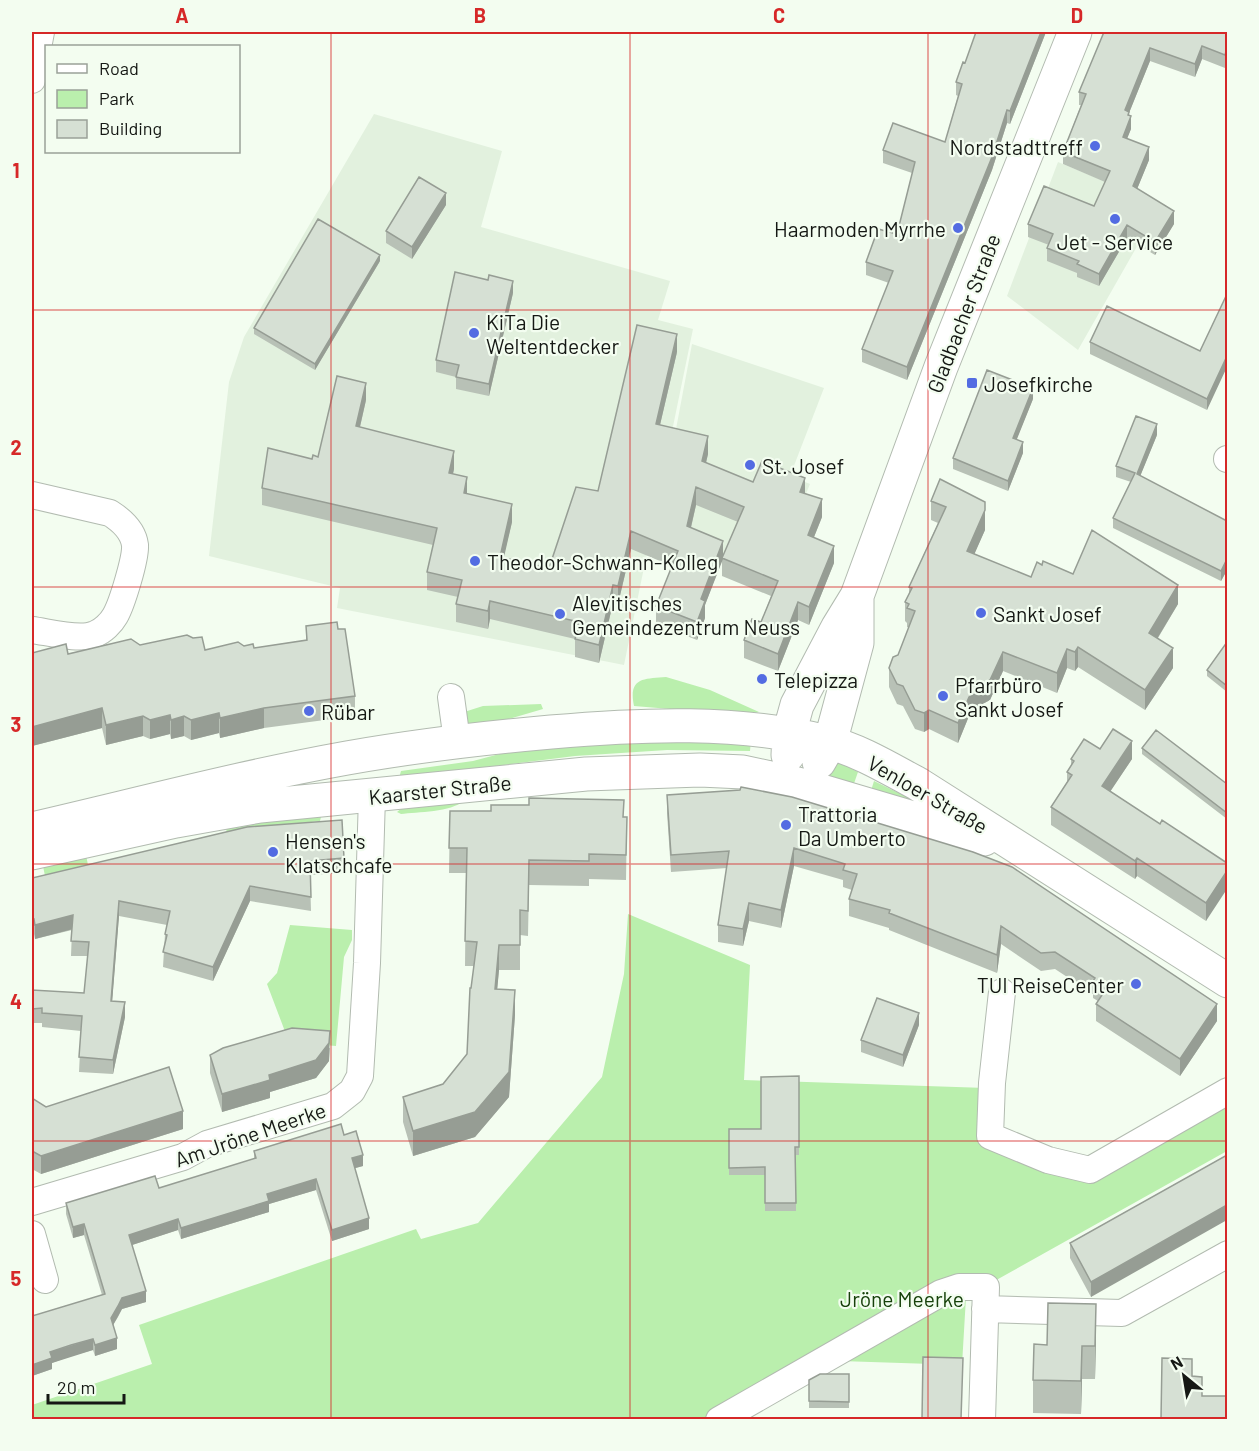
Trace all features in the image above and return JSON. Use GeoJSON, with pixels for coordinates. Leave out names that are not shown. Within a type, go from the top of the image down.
{"type":"FeatureCollection","features":[{"type":"Feature","properties":{"kind":"main road","name":"Gladbacher Straße"},"geometry":{"type":"LineString","coordinates":[[798,784],[788,758],[789,734],[797,705],[838,627],[858,596],[941,367],[1075,32]]}},
{"type":"Feature","properties":{"kind":"main road","name":"Gladbacher Straße"},"geometry":{"type":"LineString","coordinates":[[830,743],[857,643],[858,596]]}},
{"type":"Feature","properties":{"kind":"main road","name":"Kaarster Straße"},"geometry":{"type":"LineString","coordinates":[[32,829],[346,758],[472,740],[660,725],[733,727],[789,734]]}},
{"type":"Feature","properties":{"kind":"main road","name":"Venloer Straße"},"geometry":{"type":"LineString","coordinates":[[789,734],[830,743],[869,759],[918,784],[1227,981]]}},
{"type":"Feature","properties":{"kind":"main road"},"geometry":{"type":"LineString","coordinates":[[372,796],[375,779],[387,768],[472,740]]}},
{"type":"Feature","properties":{"kind":"main road"},"geometry":{"type":"LineString","coordinates":[[798,784],[815,769],[830,743]]}},
{"type":"Feature","properties":{"kind":"main road","name":"Kaarster Straße"},"geometry":{"type":"LineString","coordinates":[[32,853],[176,821],[249,808],[586,774],[677,771],[743,772],[798,784]]}},
{"type":"Feature","properties":{"kind":"main road","name":"Venloer Straße"},"geometry":{"type":"LineString","coordinates":[[798,784],[955,829],[1028,854]]}},
{"type":"Feature","properties":{"kind":"street"},"geometry":{"type":"LineString","coordinates":[[32,80],[41,32]]}},
{"type":"Feature","properties":{"kind":"street"},"geometry":{"type":"LineString","coordinates":[[32,495],[110,513],[129,530],[135,544],[122,601],[106,628],[95,635],[83,638],[32,630]]}},
{"type":"Feature","properties":{"kind":"street"},"geometry":{"type":"LineString","coordinates":[[451,697],[472,740]]}},
{"type":"Feature","properties":{"kind":"street","name":"Am Jröne Meerke"},"geometry":{"type":"LineString","coordinates":[[32,1202],[183,1157],[207,1144],[333,1106],[352,1091],[360,1076],[367,963],[372,796]]}},
{"type":"Feature","properties":{"kind":"street"},"geometry":{"type":"LineString","coordinates":[[1002,992],[992,1083],[990,1136],[1048,1160],[1090,1170],[1227,1091]]}},
{"type":"Feature","properties":{"kind":"street"},"geometry":{"type":"LineString","coordinates":[[32,1234],[45,1280]]}},
{"type":"Feature","properties":{"kind":"street"},"geometry":{"type":"LineString","coordinates":[[719,1419],[941,1293],[959,1287],[986,1298],[1122,1313],[1227,1254]]}},
{"type":"Feature","properties":{"kind":"street"},"geometry":{"type":"LineString","coordinates":[[982,1419],[986,1298]]}},
{"type":"Feature","properties":{"kind":"shaded area"},"geometry":{"type":"Polygon","coordinates":[[[374,114],[502,151],[481,227],[670,281],[658,320],[693,329],[624,665],[337,608],[340,588],[209,556],[229,382],[244,337],[374,114]]]}},
{"type":"Feature","properties":{"kind":"shaded area"},"geometry":{"type":"Polygon","coordinates":[[[1058,162],[1135,194],[1156,213],[1078,350],[1007,296],[1058,162]]]}},
{"type":"Feature","properties":{"kind":"shaded area","name":"St. Josef"},"geometry":{"type":"Polygon","coordinates":[[[692,344],[824,388],[790,476],[810,484],[771,578],[686,544],[673,445],[692,344]]]}},
{"type":"Feature","properties":{"kind":"green space"},"geometry":{"type":"Polygon","coordinates":[[[666,677],[710,690],[759,712],[742,715],[634,706],[633,690],[640,681],[666,677]]]}},
{"type":"Feature","properties":{"kind":"green space"},"geometry":{"type":"Polygon","coordinates":[[[541,704],[543,709],[485,726],[469,727],[462,720],[461,713],[483,706],[541,704]]]}},
{"type":"Feature","properties":{"kind":"green space"},"geometry":{"type":"Polygon","coordinates":[[[584,738],[751,740],[750,751],[667,750],[575,756],[399,778],[401,771],[473,761],[515,750],[584,738]]]}},
{"type":"Feature","properties":{"kind":"green space"},"geometry":{"type":"Polygon","coordinates":[[[835,760],[858,772],[851,792],[826,784],[835,760]]]}},
{"type":"Feature","properties":{"kind":"green space"},"geometry":{"type":"Polygon","coordinates":[[[874,781],[958,822],[869,797],[874,781]]]}},
{"type":"Feature","properties":{"kind":"green space"},"geometry":{"type":"Polygon","coordinates":[[[463,801],[458,805],[425,812],[401,814],[397,812],[407,804],[463,801]]]}},
{"type":"Feature","properties":{"kind":"green space"},"geometry":{"type":"Polygon","coordinates":[[[322,813],[320,821],[227,833],[225,824],[322,813]]]}},
{"type":"Feature","properties":{"kind":"green space"},"geometry":{"type":"Polygon","coordinates":[[[86,855],[88,865],[45,876],[43,866],[86,855]]]}},
{"type":"Feature","properties":{"kind":"green space","name":"Jröne Meerke"},"geometry":{"type":"Polygon","coordinates":[[[628,914],[750,965],[744,1080],[986,1088],[984,1138],[1086,1183],[1227,1106],[1227,1151],[966,1297],[962,1365],[810,1360],[708,1420],[32,1420],[32,1405],[152,1364],[139,1325],[416,1229],[421,1239],[478,1223],[602,1077],[624,974],[628,914]]]}},
{"type":"Feature","properties":{"kind":"green space"},"geometry":{"type":"Polygon","coordinates":[[[290,925],[352,930],[352,940],[344,957],[336,1046],[289,1042],[267,984],[277,973],[290,925]]]}},
{"type":"Feature","properties":{"kind":"building"},"geometry":{"type":"Polygon","coordinates":[[[976,32],[1041,32],[1010,111],[1007,110],[992,157],[907,367],[862,349],[893,271],[866,262],[878,229],[897,234],[915,162],[883,150],[893,123],[945,142],[962,84],[956,82],[976,32]]]}},
{"type":"Feature","properties":{"kind":"building"},"geometry":{"type":"Polygon","coordinates":[[[1104,32],[1227,32],[1227,48],[1225,55],[1202,46],[1195,64],[1150,48],[1125,110],[1131,116],[1123,137],[1149,147],[1133,186],[1174,211],[1155,242],[1127,225],[1099,274],[1077,264],[1079,261],[1047,248],[1053,234],[1028,224],[1044,186],[1094,206],[1110,171],[1063,152],[1086,94],[1079,92],[1104,32]]]}},
{"type":"Feature","properties":{"kind":"building"},"geometry":{"type":"Polygon","coordinates":[[[419,177],[446,193],[412,247],[386,231],[419,177]]]}},
{"type":"Feature","properties":{"kind":"building"},"geometry":{"type":"Polygon","coordinates":[[[318,219],[380,255],[315,364],[254,328],[318,219]]]}},
{"type":"Feature","properties":{"kind":"building","name":"KiTa Die Weltentdecker"},"geometry":{"type":"Polygon","coordinates":[[[455,272],[488,280],[489,275],[513,281],[489,384],[456,377],[459,365],[436,360],[455,272]]]}},
{"type":"Feature","properties":{"kind":"building"},"geometry":{"type":"Polygon","coordinates":[[[1227,294],[1227,356],[1207,399],[1090,342],[1107,306],[1200,351],[1227,294]]]}},
{"type":"Feature","properties":{"kind":"building"},"geometry":{"type":"Polygon","coordinates":[[[637,325],[677,334],[656,424],[708,436],[702,461],[753,482],[762,461],[805,478],[800,492],[822,499],[808,535],[834,546],[809,607],[798,602],[778,654],[744,640],[752,619],[761,622],[778,581],[722,558],[744,507],[696,487],[687,526],[723,541],[701,599],[705,601],[697,622],[656,606],[678,551],[631,531],[618,586],[613,585],[599,645],[575,639],[579,622],[490,601],[488,611],[456,604],[462,580],[427,572],[437,528],[262,488],[268,448],[312,459],[313,455],[318,457],[337,376],[366,383],[356,426],[454,451],[449,473],[467,477],[464,493],[512,504],[500,557],[549,568],[576,487],[598,491],[637,325]]]}},
{"type":"Feature","properties":{"kind":"building"},"geometry":{"type":"Polygon","coordinates":[[[987,370],[1033,388],[1013,438],[1023,442],[1008,481],[953,458],[987,370]]]}},
{"type":"Feature","properties":{"kind":"building"},"geometry":{"type":"Polygon","coordinates":[[[1136,416],[1157,424],[1137,474],[1227,521],[1227,562],[1221,571],[1113,518],[1135,473],[1116,466],[1136,416]]]}},
{"type":"Feature","properties":{"kind":"building"},"geometry":{"type":"Polygon","coordinates":[[[940,479],[985,502],[985,510],[967,551],[1031,577],[1037,562],[1042,565],[1043,561],[1073,574],[1092,530],[1178,585],[1149,633],[1173,648],[1145,690],[1078,647],[1075,652],[1067,649],[1057,673],[1003,652],[990,680],[977,687],[975,694],[969,697],[958,723],[929,710],[924,713],[915,710],[903,686],[897,684],[889,668],[893,657],[898,655],[915,611],[907,608],[909,604],[905,602],[912,588],[909,587],[946,507],[931,501],[940,479]]]}},
{"type":"Feature","properties":{"kind":"building"},"geometry":{"type":"Polygon","coordinates":[[[337,622],[338,629],[345,629],[355,696],[264,708],[220,718],[219,713],[191,720],[184,716],[171,720],[170,715],[150,720],[143,716],[106,725],[102,708],[32,727],[32,653],[66,644],[68,654],[131,639],[140,645],[187,635],[193,638],[202,637],[205,650],[238,642],[244,646],[253,644],[254,648],[307,640],[306,626],[337,622]]]}},
{"type":"Feature","properties":{"kind":"building"},"geometry":{"type":"Polygon","coordinates":[[[1227,642],[1227,686],[1207,670],[1227,642]]]}},
{"type":"Feature","properties":{"kind":"building"},"geometry":{"type":"Polygon","coordinates":[[[1113,729],[1132,741],[1102,786],[1160,824],[1162,820],[1227,863],[1227,871],[1206,903],[1137,858],[1135,861],[1051,807],[1072,775],[1067,772],[1074,761],[1071,759],[1084,739],[1100,749],[1113,729]]]}},
{"type":"Feature","properties":{"kind":"building"},"geometry":{"type":"Polygon","coordinates":[[[1156,730],[1227,784],[1227,813],[1142,748],[1156,730]]]}},
{"type":"Feature","properties":{"kind":"building"},"geometry":{"type":"Polygon","coordinates":[[[741,787],[792,797],[973,852],[1012,867],[1217,1004],[1180,1059],[1096,1004],[1106,989],[1093,981],[1095,978],[1055,952],[1041,953],[1001,926],[997,955],[889,913],[890,910],[849,899],[857,874],[843,870],[845,864],[794,848],[781,910],[749,903],[743,929],[718,925],[729,851],[671,855],[667,795],[740,790],[741,787]]]}},
{"type":"Feature","properties":{"kind":"building"},"geometry":{"type":"Polygon","coordinates":[[[529,798],[624,800],[623,817],[627,817],[626,855],[589,854],[589,861],[529,860],[528,911],[520,910],[520,945],[499,945],[495,989],[515,990],[509,1072],[475,1112],[413,1131],[403,1097],[443,1084],[467,1054],[470,988],[477,942],[465,941],[467,848],[449,848],[450,811],[491,811],[491,805],[529,805],[529,798]]]}},
{"type":"Feature","properties":{"kind":"building"},"geometry":{"type":"Polygon","coordinates":[[[342,820],[344,858],[310,861],[311,897],[250,886],[213,967],[163,952],[170,911],[119,901],[111,1001],[125,1002],[113,1060],[79,1057],[82,1016],[42,1013],[42,1008],[32,1009],[32,990],[84,993],[89,942],[71,941],[73,915],[35,925],[34,919],[32,920],[32,878],[247,827],[342,820]]]}},
{"type":"Feature","properties":{"kind":"building"},"geometry":{"type":"Polygon","coordinates":[[[877,998],[919,1013],[903,1055],[861,1040],[877,998]]]}},
{"type":"Feature","properties":{"kind":"building"},"geometry":{"type":"Polygon","coordinates":[[[292,1028],[330,1031],[329,1043],[316,1060],[269,1075],[270,1080],[222,1094],[210,1055],[223,1048],[292,1028]]]}},
{"type":"Feature","properties":{"kind":"building"},"geometry":{"type":"Polygon","coordinates":[[[169,1067],[183,1111],[41,1156],[32,1151],[32,1098],[46,1107],[169,1067]]]}},
{"type":"Feature","properties":{"kind":"building"},"geometry":{"type":"Polygon","coordinates":[[[799,1076],[799,1147],[795,1147],[796,1203],[765,1203],[765,1167],[729,1168],[729,1129],[761,1129],[761,1077],[799,1076]]]}},
{"type":"Feature","properties":{"kind":"building"},"geometry":{"type":"Polygon","coordinates":[[[341,1124],[344,1135],[356,1131],[363,1155],[352,1158],[369,1218],[332,1230],[316,1179],[267,1194],[269,1201],[181,1228],[178,1219],[129,1235],[146,1291],[122,1298],[111,1318],[117,1338],[95,1345],[93,1339],[71,1345],[50,1352],[52,1358],[32,1365],[32,1316],[105,1294],[84,1224],[73,1227],[66,1203],[155,1176],[159,1188],[256,1158],[254,1151],[341,1124]]]}},
{"type":"Feature","properties":{"kind":"building"},"geometry":{"type":"Polygon","coordinates":[[[1227,1155],[1227,1205],[1091,1282],[1070,1243],[1227,1155]]]}},
{"type":"Feature","properties":{"kind":"building"},"geometry":{"type":"Polygon","coordinates":[[[1048,1303],[1096,1304],[1095,1346],[1082,1346],[1081,1381],[1033,1380],[1034,1344],[1047,1345],[1048,1303]]]}},
{"type":"Feature","properties":{"kind":"building"},"geometry":{"type":"Polygon","coordinates":[[[923,1357],[963,1358],[961,1419],[922,1419],[923,1357]]]}},
{"type":"Feature","properties":{"kind":"building"},"geometry":{"type":"Polygon","coordinates":[[[1162,1358],[1192,1359],[1192,1376],[1202,1377],[1202,1396],[1227,1396],[1227,1419],[1161,1419],[1162,1358]]]}},
{"type":"Feature","properties":{"kind":"building"},"geometry":{"type":"Polygon","coordinates":[[[820,1374],[849,1374],[849,1402],[809,1401],[809,1380],[820,1374]]]}},
{"type":"Feature","properties":{"kind":"place","name":"Nordstadttreff"},"geometry":{"type":"Point","coordinates":[1095,146]}},
{"type":"Feature","properties":{"kind":"place","name":"Jet - Service"},"geometry":{"type":"Point","coordinates":[1115,219]}},
{"type":"Feature","properties":{"kind":"place","name":"Haarmoden Myrrhe"},"geometry":{"type":"Point","coordinates":[958,228]}},
{"type":"Feature","properties":{"kind":"place","name":"KiTa Die Weltentdecker"},"geometry":{"type":"Point","coordinates":[474,333]}},
{"type":"Feature","properties":{"kind":"place","name":"Josefkirche"},"geometry":{"type":"Point","coordinates":[972,383]}},
{"type":"Feature","properties":{"kind":"place","name":"St. Josef"},"geometry":{"type":"Point","coordinates":[750,465]}},
{"type":"Feature","properties":{"kind":"place","name":"Theodor-Schwann-Kolleg"},"geometry":{"type":"Point","coordinates":[475,561]}},
{"type":"Feature","properties":{"kind":"place","name":"Sankt Josef"},"geometry":{"type":"Point","coordinates":[981,613]}},
{"type":"Feature","properties":{"kind":"place","name":"Alevitisches Gemeindezentrum Neuss"},"geometry":{"type":"Point","coordinates":[560,614]}},
{"type":"Feature","properties":{"kind":"place","name":"Telepizza"},"geometry":{"type":"Point","coordinates":[762,679]}},
{"type":"Feature","properties":{"kind":"place","name":"Pfarrbüro Sankt Josef"},"geometry":{"type":"Point","coordinates":[943,696]}},
{"type":"Feature","properties":{"kind":"place","name":"Rübar"},"geometry":{"type":"Point","coordinates":[309,711]}},
{"type":"Feature","properties":{"kind":"place","name":"Trattoria Da Umberto"},"geometry":{"type":"Point","coordinates":[786,825]}},
{"type":"Feature","properties":{"kind":"place","name":"Hensen's Klatschcafe"},"geometry":{"type":"Point","coordinates":[273,852]}},
{"type":"Feature","properties":{"kind":"place","name":"TUI ReiseCenter"},"geometry":{"type":"Point","coordinates":[1136,984]}}]}
